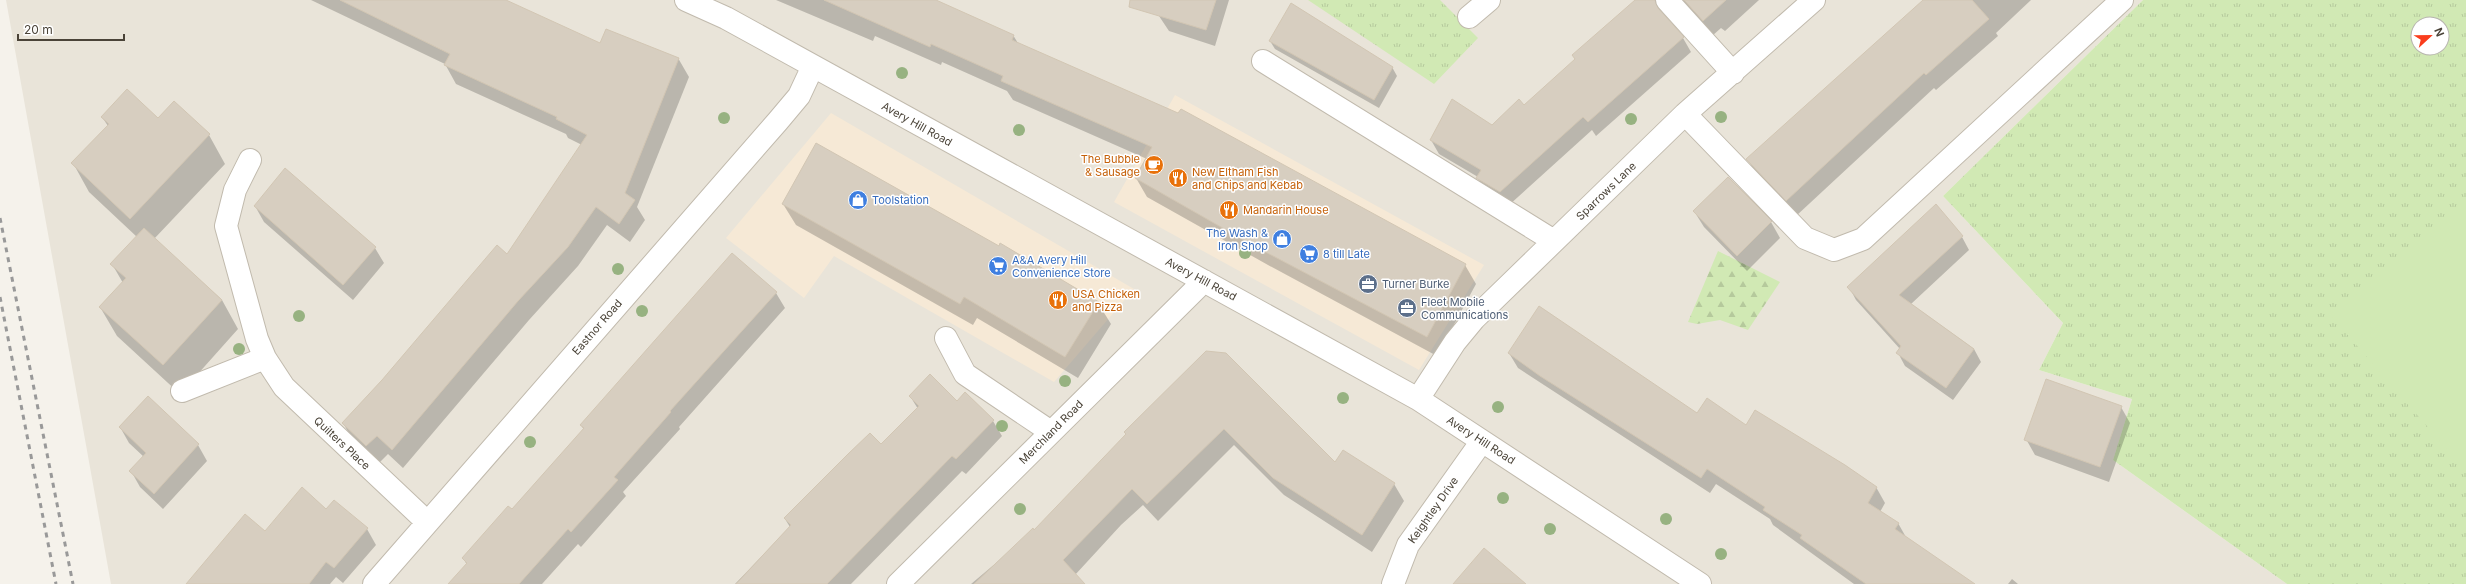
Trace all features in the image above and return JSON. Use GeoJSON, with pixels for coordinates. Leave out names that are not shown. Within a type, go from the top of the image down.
{"type":"FeatureCollection","features":[{"type":"Feature","properties":{"kind":"street","name":"Avery Hill Road"},"geometry":{"type":"LineString","coordinates":[[686,0],[726,18],[1418,399],[1700,584]]}},
{"type":"Feature","properties":{"kind":"street"},"geometry":{"type":"LineString","coordinates":[[1469,17],[1489,0]]}},
{"type":"Feature","properties":{"kind":"street"},"geometry":{"type":"LineString","coordinates":[[1667,0],[1733,73]]}},
{"type":"Feature","properties":{"kind":"street","name":"Sparrows Lane"},"geometry":{"type":"LineString","coordinates":[[1418,399],[1455,342],[1474,320],[1685,114],[1814,0]]}},
{"type":"Feature","properties":{"kind":"street"},"geometry":{"type":"LineString","coordinates":[[1685,114],[1805,238],[1834,250],[1863,239],[2122,0]]}},
{"type":"Feature","properties":{"kind":"street"},"geometry":{"type":"LineString","coordinates":[[1263,61],[1554,241]]}},
{"type":"Feature","properties":{"kind":"street","name":"Eastnor Road"},"geometry":{"type":"LineString","coordinates":[[374,584],[778,121],[799,96],[812,66]]}},
{"type":"Feature","properties":{"kind":"street","name":"Quilters Place"},"geometry":{"type":"LineString","coordinates":[[250,160],[235,190],[226,226],[257,339],[265,358],[284,387],[427,522]]}},
{"type":"Feature","properties":{"kind":"street","name":"Merchland Road"},"geometry":{"type":"LineString","coordinates":[[898,584],[1204,281]]}},
{"type":"Feature","properties":{"kind":"street"},"geometry":{"type":"LineString","coordinates":[[946,338],[965,374],[1051,432]]}},
{"type":"Feature","properties":{"kind":"street"},"geometry":{"type":"LineString","coordinates":[[182,391],[265,358]]}},
{"type":"Feature","properties":{"kind":"street","name":"Keightley Drive"},"geometry":{"type":"LineString","coordinates":[[1393,584],[1408,545],[1482,441]]}},
{"type":"Feature","properties":{"kind":"shaded area"},"geometry":{"type":"Polygon","coordinates":[[[6,0],[2143,0],[1943,196],[2063,323],[2039,370],[2132,399],[2113,460],[2287,584],[111,584],[6,0]]]}},
{"type":"Feature","properties":{"kind":"shaded area"},"geometry":{"type":"Polygon","coordinates":[[[1175,95],[1484,265],[1419,370],[1114,202],[1175,95]]]}},
{"type":"Feature","properties":{"kind":"shaded area"},"geometry":{"type":"Polygon","coordinates":[[[831,113],[1134,289],[1054,382],[834,256],[804,298],[726,238],[831,113]]]}},
{"type":"Feature","properties":{"kind":"green space"},"geometry":{"type":"Polygon","coordinates":[[[1308,0],[1440,0],[1478,38],[1434,84],[1308,0]]]}},
{"type":"Feature","properties":{"kind":"green space"},"geometry":{"type":"Polygon","coordinates":[[[2143,0],[2466,0],[2466,584],[2287,584],[2113,460],[2132,399],[2039,370],[2063,323],[1943,196],[2143,0]]]}},
{"type":"Feature","properties":{"kind":"green space"},"geometry":{"type":"Polygon","coordinates":[[[2466,199],[2466,471],[2332,317],[2466,199]]]}},
{"type":"Feature","properties":{"kind":"green space"},"geometry":{"type":"Polygon","coordinates":[[[1718,251],[1780,282],[1748,330],[1720,320],[1697,324],[1688,322],[1718,251]]]}},
{"type":"Feature","properties":{"kind":"building"},"geometry":{"type":"Polygon","coordinates":[[[340,0],[506,0],[600,43],[606,29],[679,58],[625,193],[635,200],[619,224],[596,207],[568,247],[518,301],[392,450],[377,436],[366,446],[342,423],[382,380],[497,245],[507,254],[587,135],[556,119],[557,117],[444,65],[450,54],[340,0]]]}},
{"type":"Feature","properties":{"kind":"building"},"geometry":{"type":"Polygon","coordinates":[[[824,0],[936,0],[1014,35],[1012,40],[1178,113],[1181,109],[1466,264],[1427,337],[1256,247],[1135,178],[1152,147],[1001,81],[1003,76],[931,44],[930,47],[824,0]]]}},
{"type":"Feature","properties":{"kind":"building"},"geometry":{"type":"Polygon","coordinates":[[[1130,0],[1216,0],[1206,30],[1129,7],[1130,0]]]}},
{"type":"Feature","properties":{"kind":"building"},"geometry":{"type":"Polygon","coordinates":[[[1635,0],[1655,0],[1658,8],[1684,37],[1588,122],[1583,117],[1500,192],[1476,178],[1481,170],[1430,140],[1452,99],[1492,125],[1519,99],[1524,105],[1575,59],[1572,55],[1635,0]]]}},
{"type":"Feature","properties":{"kind":"building"},"geometry":{"type":"Polygon","coordinates":[[[1684,0],[1726,0],[1703,21],[1684,0]]]}},
{"type":"Feature","properties":{"kind":"building"},"geometry":{"type":"Polygon","coordinates":[[[1923,0],[1972,0],[1989,19],[1926,75],[1924,73],[1786,201],[1746,159],[1923,0]]]}},
{"type":"Feature","properties":{"kind":"building"},"geometry":{"type":"Polygon","coordinates":[[[1291,3],[1393,67],[1374,100],[1269,41],[1291,3]]]}},
{"type":"Feature","properties":{"kind":"building"},"geometry":{"type":"Polygon","coordinates":[[[127,89],[158,118],[174,101],[210,134],[130,219],[71,163],[109,124],[101,117],[127,89]]]}},
{"type":"Feature","properties":{"kind":"building"},"geometry":{"type":"Polygon","coordinates":[[[816,143],[999,246],[1000,243],[1099,302],[1065,357],[964,297],[960,304],[782,204],[816,143]]]}},
{"type":"Feature","properties":{"kind":"building"},"geometry":{"type":"Polygon","coordinates":[[[285,168],[376,247],[343,285],[254,206],[285,168]]]}},
{"type":"Feature","properties":{"kind":"building"},"geometry":{"type":"Polygon","coordinates":[[[1728,177],[1772,221],[1737,256],[1693,211],[1728,177]]]}},
{"type":"Feature","properties":{"kind":"building"},"geometry":{"type":"Polygon","coordinates":[[[1936,204],[1963,236],[1899,295],[1974,349],[1946,388],[1896,353],[1901,346],[1847,287],[1936,204]]]}},
{"type":"Feature","properties":{"kind":"building"},"geometry":{"type":"Polygon","coordinates":[[[144,228],[222,300],[163,365],[99,307],[126,278],[110,264],[144,228]]]}},
{"type":"Feature","properties":{"kind":"building"},"geometry":{"type":"Polygon","coordinates":[[[732,253],[777,292],[670,411],[671,412],[614,477],[618,480],[571,532],[568,529],[519,584],[448,584],[467,563],[462,558],[508,506],[512,509],[584,428],[580,425],[732,253]]]}},
{"type":"Feature","properties":{"kind":"building"},"geometry":{"type":"Polygon","coordinates":[[[1539,306],[1697,413],[1707,398],[1746,425],[1755,410],[1845,465],[1877,487],[1868,503],[1899,523],[1895,529],[1975,584],[1866,584],[1800,538],[1802,535],[1763,510],[1765,507],[1707,469],[1701,478],[1540,376],[1508,353],[1539,306]]]}},
{"type":"Feature","properties":{"kind":"building"},"geometry":{"type":"Polygon","coordinates":[[[1206,351],[1226,353],[1335,462],[1343,450],[1395,483],[1362,535],[1273,478],[1224,429],[1147,504],[1132,489],[1063,560],[1085,584],[974,584],[1033,528],[1034,530],[1126,434],[1124,432],[1206,351]]]}},
{"type":"Feature","properties":{"kind":"building"},"geometry":{"type":"Polygon","coordinates":[[[930,374],[957,401],[965,392],[994,420],[956,459],[952,456],[827,584],[736,584],[791,525],[784,518],[848,454],[870,433],[881,444],[919,406],[909,396],[930,374]]]}},
{"type":"Feature","properties":{"kind":"building"},"geometry":{"type":"Polygon","coordinates":[[[2046,379],[2122,406],[2100,467],[2024,440],[2046,379]]]}},
{"type":"Feature","properties":{"kind":"building"},"geometry":{"type":"Polygon","coordinates":[[[148,396],[199,444],[154,494],[129,471],[146,453],[119,427],[148,396]]]}},
{"type":"Feature","properties":{"kind":"building"},"geometry":{"type":"Polygon","coordinates":[[[302,487],[326,509],[334,500],[368,528],[334,568],[326,562],[309,584],[186,584],[245,514],[265,531],[302,487]]]}},
{"type":"Feature","properties":{"kind":"building"},"geometry":{"type":"Polygon","coordinates":[[[1484,548],[1526,584],[1453,584],[1484,548]]]}},
{"type":"Feature","properties":{"kind":"railway"},"geometry":{"type":"LineString","coordinates":[[0,218],[73,584]]}},
{"type":"Feature","properties":{"kind":"railway"},"geometry":{"type":"LineString","coordinates":[[0,297],[56,584]]}},
{"type":"Feature","properties":{"kind":"place","name":"The Bubble & Sausage"},"geometry":{"type":"Point","coordinates":[1154,165]}},
{"type":"Feature","properties":{"kind":"place","name":"New Eltham Fish and Chips and Kebab"},"geometry":{"type":"Point","coordinates":[1178,178]}},
{"type":"Feature","properties":{"kind":"place","name":"Toolstation"},"geometry":{"type":"Point","coordinates":[858,200]}},
{"type":"Feature","properties":{"kind":"place","name":"Mandarin House"},"geometry":{"type":"Point","coordinates":[1229,210]}},
{"type":"Feature","properties":{"kind":"place","name":"The Wash & Iron Shop"},"geometry":{"type":"Point","coordinates":[1282,239]}},
{"type":"Feature","properties":{"kind":"place","name":"8 till Late"},"geometry":{"type":"Point","coordinates":[1309,254]}},
{"type":"Feature","properties":{"kind":"place","name":"A&A Avery Hill Convenience Store"},"geometry":{"type":"Point","coordinates":[998,266]}},
{"type":"Feature","properties":{"kind":"place","name":"Turner Burke"},"geometry":{"type":"Point","coordinates":[1368,284]}},
{"type":"Feature","properties":{"kind":"place","name":"USA Chicken and Pizza"},"geometry":{"type":"Point","coordinates":[1058,300]}},
{"type":"Feature","properties":{"kind":"place","name":"Fleet Mobile Communications"},"geometry":{"type":"Point","coordinates":[1407,308]}}]}
